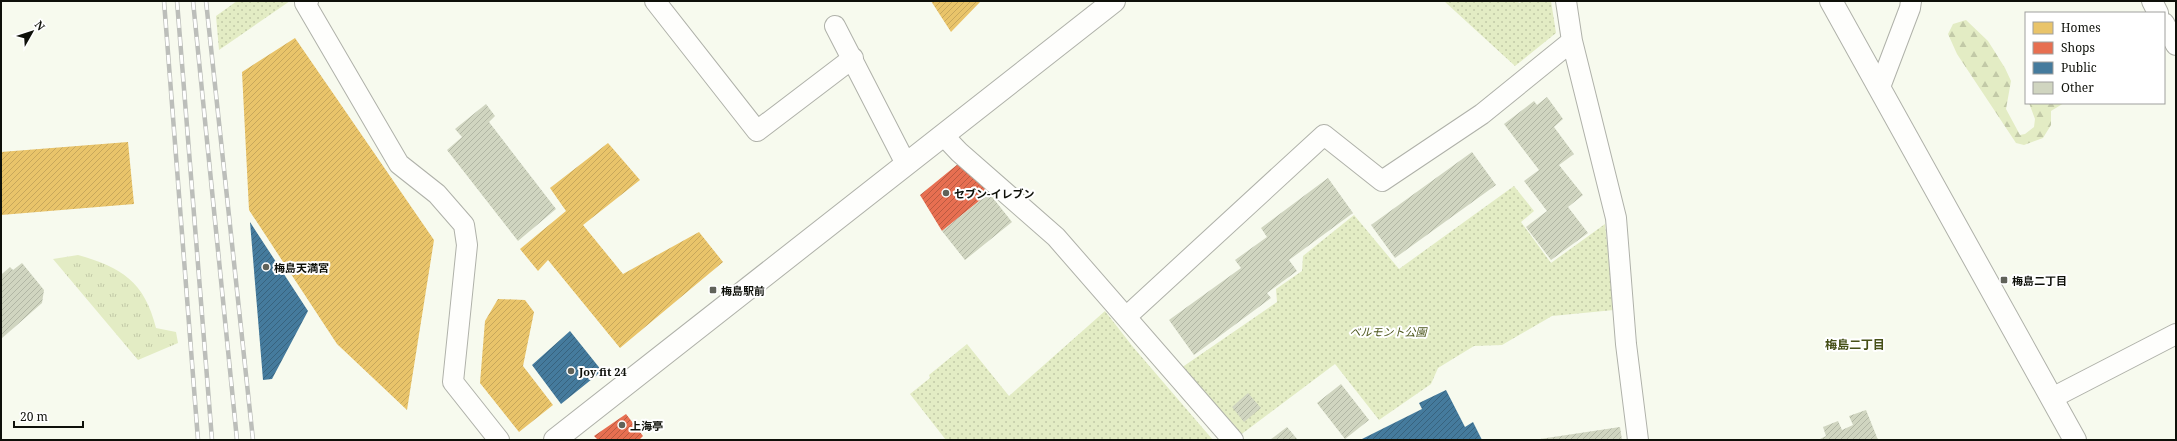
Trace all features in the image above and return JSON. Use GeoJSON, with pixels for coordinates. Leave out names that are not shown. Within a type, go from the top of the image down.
{"type":"FeatureCollection","features":[{"type":"Feature","properties":{"kind":"street"},"geometry":{"type":"LineString","coordinates":[[308,1],[305,3],[399,164],[437,194],[464,225],[467,245],[452,382],[499,440]]}},
{"type":"Feature","properties":{"kind":"street"},"geometry":{"type":"LineString","coordinates":[[655,1],[757,131],[854,58]]}},
{"type":"Feature","properties":{"kind":"street"},"geometry":{"type":"LineString","coordinates":[[555,440],[1114,1]]}},
{"type":"Feature","properties":{"kind":"street"},"geometry":{"type":"LineString","coordinates":[[1566,1],[1572,41],[1616,218],[1626,344],[1638,440]]}},
{"type":"Feature","properties":{"kind":"street"},"geometry":{"type":"LineString","coordinates":[[1831,1],[2076,440]]}},
{"type":"Feature","properties":{"kind":"street"},"geometry":{"type":"LineString","coordinates":[[1880,87],[1910,8],[1911,1]]}},
{"type":"Feature","properties":{"kind":"street"},"geometry":{"type":"LineString","coordinates":[[2165,25],[2176,45]]}},
{"type":"Feature","properties":{"kind":"street"},"geometry":{"type":"LineString","coordinates":[[835,26],[854,58],[906,164]]}},
{"type":"Feature","properties":{"kind":"street"},"geometry":{"type":"LineString","coordinates":[[1126,317],[1324,135],[1382,181],[1482,114],[1572,41]]}},
{"type":"Feature","properties":{"kind":"street"},"geometry":{"type":"LineString","coordinates":[[943,135],[959,152],[1056,236],[1233,440]]}},
{"type":"Feature","properties":{"kind":"street"},"geometry":{"type":"LineString","coordinates":[[2052,398],[2176,334]]}},
{"type":"Feature","properties":{"kind":"green space"},"geometry":{"type":"Polygon","coordinates":[[[237,1],[290,1],[219,50],[216,16],[237,1]]]}},
{"type":"Feature","properties":{"kind":"green space"},"geometry":{"type":"Polygon","coordinates":[[[1444,1],[1518,1],[1519,3],[1523,1],[1551,1],[1556,33],[1515,66],[1444,1]]]}},
{"type":"Feature","properties":{"kind":"green space"},"geometry":{"type":"Polygon","coordinates":[[[1966,20],[1988,41],[2005,68],[2011,81],[2006,109],[2020,135],[2025,134],[2034,127],[2035,119],[2029,104],[2062,104],[2051,111],[2051,125],[2043,138],[2024,145],[2016,143],[1957,54],[1948,34],[1953,24],[1966,20]]]}},
{"type":"Feature","properties":{"kind":"green space","name":"ベルモント公園"},"geometry":{"type":"Polygon","coordinates":[[[1514,186],[1534,211],[1521,222],[1551,263],[1605,224],[1614,310],[1552,316],[1502,345],[1474,346],[1438,368],[1431,384],[1379,420],[1335,364],[1239,436],[1181,368],[1277,302],[1276,289],[1302,271],[1303,256],[1354,215],[1399,269],[1514,186]]]}},
{"type":"Feature","properties":{"kind":"green space"},"geometry":{"type":"Polygon","coordinates":[[[78,255],[107,265],[119,271],[129,279],[138,288],[145,299],[156,328],[176,332],[178,343],[138,360],[53,259],[78,255]]]}},
{"type":"Feature","properties":{"kind":"green space"},"geometry":{"type":"Polygon","coordinates":[[[1105,311],[1133,347],[1213,440],[946,440],[910,394],[930,378],[929,375],[967,344],[1009,396],[1105,311]]]}},
{"type":"Feature","properties":{"kind":"building: Homes"},"geometry":{"type":"Polygon","coordinates":[[[931,1],[981,1],[951,32],[931,1]]]}},
{"type":"Feature","properties":{"kind":"building: Homes"},"geometry":{"type":"Polygon","coordinates":[[[295,38],[434,240],[407,410],[337,344],[249,210],[242,72],[295,38]]]}},
{"type":"Feature","properties":{"kind":"building: Homes"},"geometry":{"type":"Polygon","coordinates":[[[128,142],[134,204],[1,215],[1,152],[128,142]]]}},
{"type":"Feature","properties":{"kind":"building: Homes"},"geometry":{"type":"Polygon","coordinates":[[[608,143],[640,180],[583,225],[623,274],[699,232],[723,262],[620,348],[548,260],[538,271],[520,249],[566,211],[550,188],[608,143]]]}},
{"type":"Feature","properties":{"kind":"building: Homes"},"geometry":{"type":"Polygon","coordinates":[[[498,299],[525,300],[534,312],[523,366],[553,405],[519,432],[480,383],[485,321],[498,299]]]}},
{"type":"Feature","properties":{"kind":"building: Shops"},"geometry":{"type":"Polygon","coordinates":[[[958,164],[979,181],[989,193],[942,231],[920,195],[958,164]]]}},
{"type":"Feature","properties":{"kind":"building: Shops","name":"上海亭"},"geometry":{"type":"Polygon","coordinates":[[[626,414],[643,436],[639,440],[598,440],[594,436],[626,414]]]}},
{"type":"Feature","properties":{"kind":"building: Public","name":"梅島天満宮"},"geometry":{"type":"Polygon","coordinates":[[[250,222],[308,311],[272,379],[263,380],[250,222]]]}},
{"type":"Feature","properties":{"kind":"building: Public"},"geometry":{"type":"Polygon","coordinates":[[[570,331],[602,371],[561,404],[532,365],[570,331]]]}},
{"type":"Feature","properties":{"kind":"building: Public"},"geometry":{"type":"Polygon","coordinates":[[[1446,390],[1465,427],[1473,422],[1482,440],[1360,440],[1422,409],[1419,403],[1446,390]]]}},
{"type":"Feature","properties":{"kind":"building: Other"},"geometry":{"type":"Polygon","coordinates":[[[1547,97],[1563,119],[1554,127],[1574,154],[1559,165],[1583,195],[1568,207],[1588,233],[1551,260],[1526,227],[1547,211],[1524,181],[1539,170],[1504,124],[1534,101],[1537,105],[1547,97]]]}},
{"type":"Feature","properties":{"kind":"building: Other"},"geometry":{"type":"Polygon","coordinates":[[[486,104],[495,116],[489,122],[556,209],[518,241],[447,150],[462,137],[455,129],[486,104]]]}},
{"type":"Feature","properties":{"kind":"building: Other"},"geometry":{"type":"Polygon","coordinates":[[[1472,152],[1496,185],[1395,258],[1371,225],[1472,152]]]}},
{"type":"Feature","properties":{"kind":"building: Other"},"geometry":{"type":"Polygon","coordinates":[[[1328,178],[1353,213],[1289,260],[1297,271],[1267,293],[1271,298],[1194,355],[1169,320],[1241,268],[1235,260],[1267,237],[1261,228],[1328,178]]]}},
{"type":"Feature","properties":{"kind":"building: Other"},"geometry":{"type":"Polygon","coordinates":[[[989,193],[1012,222],[965,260],[942,231],[989,193]]]}},
{"type":"Feature","properties":{"kind":"building: Other"},"geometry":{"type":"Polygon","coordinates":[[[22,263],[44,290],[42,303],[1,339],[1,275],[10,267],[13,270],[22,263]]]}},
{"type":"Feature","properties":{"kind":"building: Other"},"geometry":{"type":"Polygon","coordinates":[[[1341,384],[1369,420],[1345,439],[1317,403],[1341,384]]]}},
{"type":"Feature","properties":{"kind":"building: Other"},"geometry":{"type":"Polygon","coordinates":[[[1248,393],[1261,408],[1244,422],[1232,407],[1248,393]]]}},
{"type":"Feature","properties":{"kind":"building: Other"},"geometry":{"type":"Polygon","coordinates":[[[1866,410],[1878,440],[1818,440],[1826,436],[1823,427],[1838,421],[1842,430],[1853,425],[1849,416],[1866,410]]]}},
{"type":"Feature","properties":{"kind":"building: Other"},"geometry":{"type":"Polygon","coordinates":[[[1287,427],[1298,440],[1270,440],[1287,427]]]}},
{"type":"Feature","properties":{"kind":"building: Other"},"geometry":{"type":"Polygon","coordinates":[[[1620,427],[1622,440],[1540,439],[1620,427]]]}},
{"type":"Feature","properties":{"kind":"railway"},"geometry":{"type":"LineString","coordinates":[[164,1],[198,440]]}},
{"type":"Feature","properties":{"kind":"railway"},"geometry":{"type":"LineString","coordinates":[[177,1],[212,440]]}},
{"type":"Feature","properties":{"kind":"railway"},"geometry":{"type":"LineString","coordinates":[[193,1],[237,440]]}},
{"type":"Feature","properties":{"kind":"railway"},"geometry":{"type":"LineString","coordinates":[[206,1],[253,440]]}},
{"type":"Feature","properties":{"kind":"place","name":"セブン-イレブン"},"geometry":{"type":"Point","coordinates":[946,193]}},
{"type":"Feature","properties":{"kind":"place","name":"梅島天満宮"},"geometry":{"type":"Point","coordinates":[266,267]}},
{"type":"Feature","properties":{"kind":"place","name":"梅島二丁目"},"geometry":{"type":"Point","coordinates":[2004,280]}},
{"type":"Feature","properties":{"kind":"place","name":"梅島駅前"},"geometry":{"type":"Point","coordinates":[713,290]}},
{"type":"Feature","properties":{"kind":"place","name":"Joy fit 24"},"geometry":{"type":"Point","coordinates":[571,371]}},
{"type":"Feature","properties":{"kind":"place","name":"上海亭"},"geometry":{"type":"Point","coordinates":[622,425]}},
{"type":"Feature","properties":{"kind":"district","name":"梅島二丁目"},"geometry":{"type":"Point","coordinates":[1855,344]}}]}
